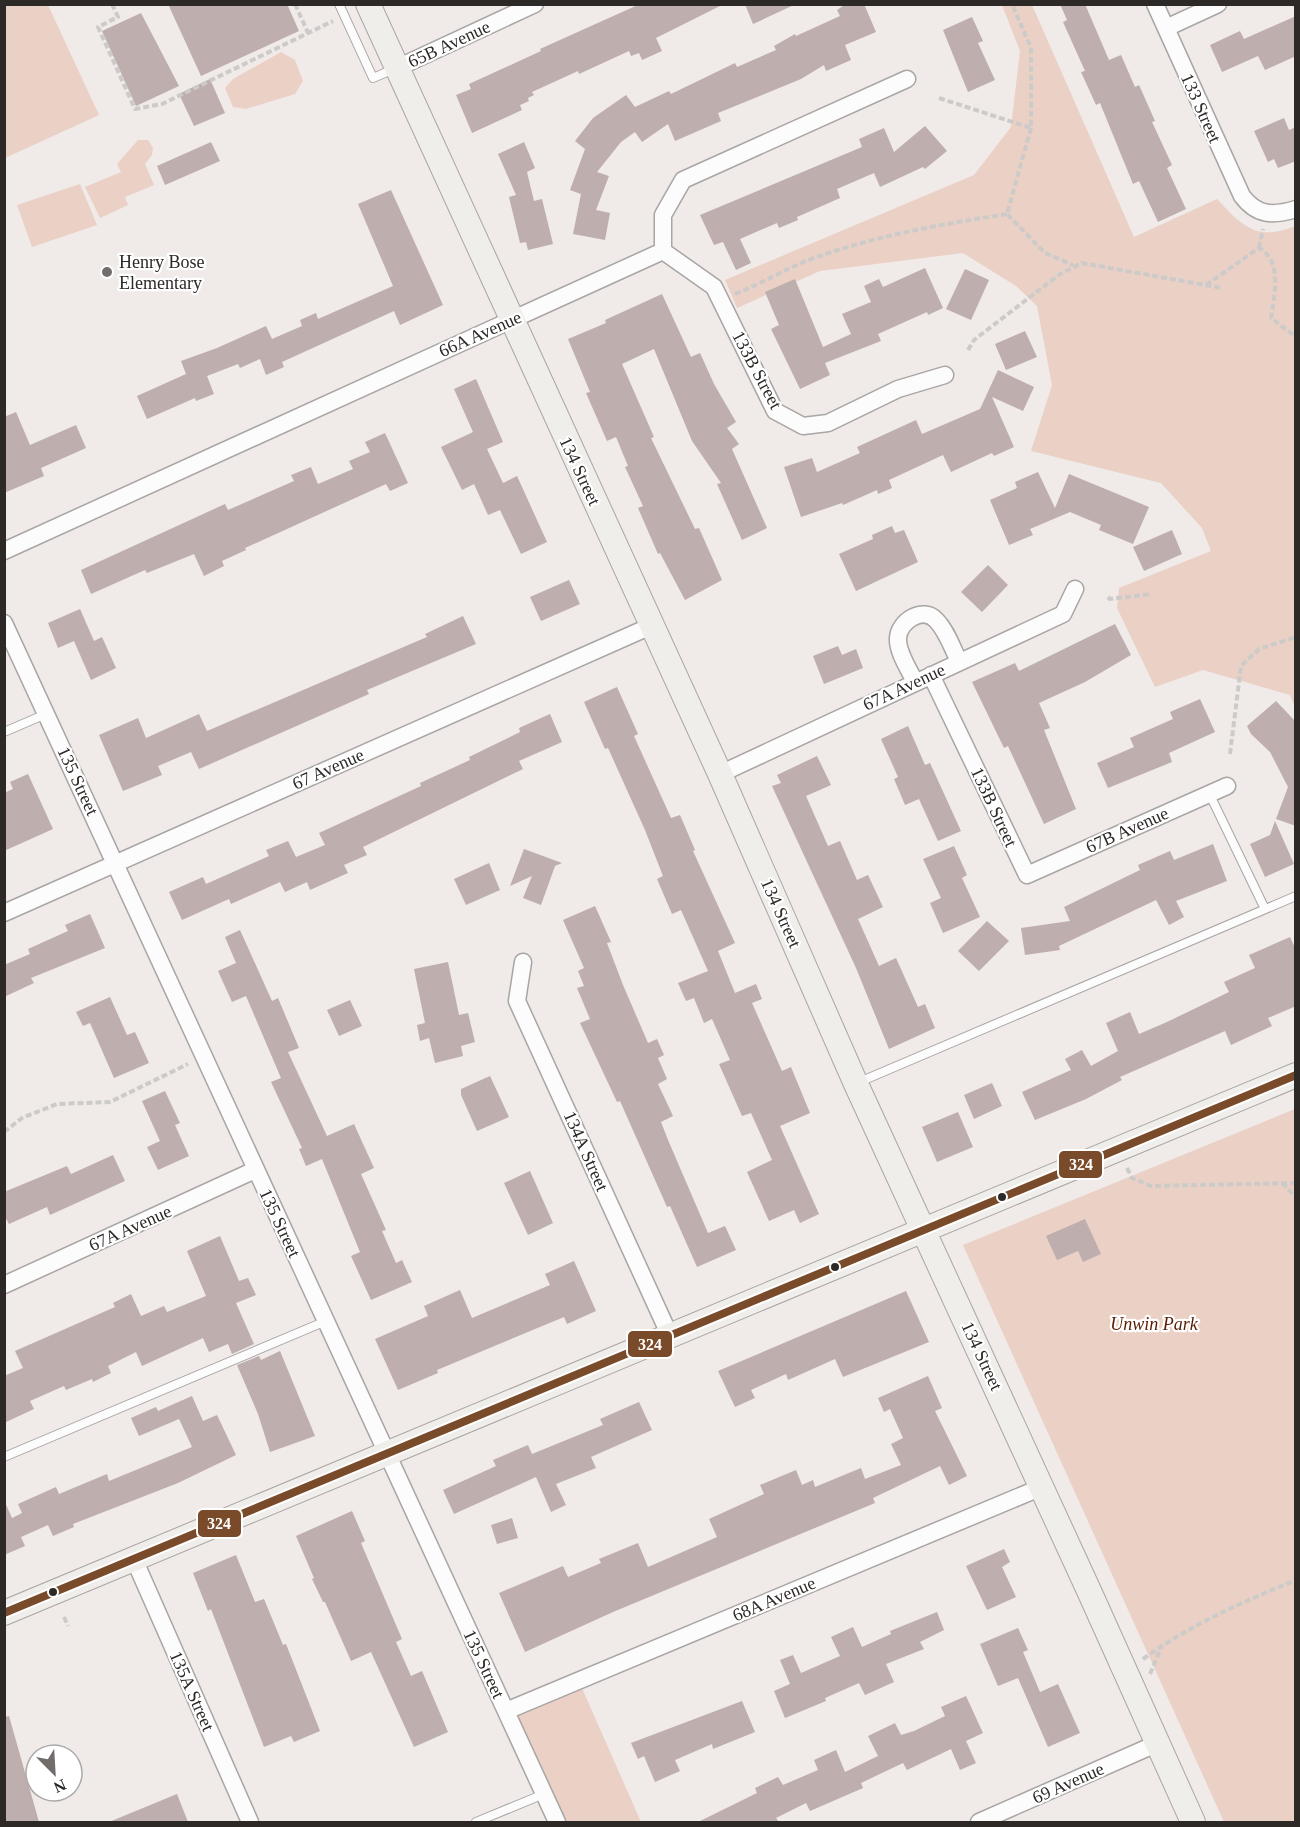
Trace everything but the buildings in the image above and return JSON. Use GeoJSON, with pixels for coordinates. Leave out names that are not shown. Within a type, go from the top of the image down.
{"type":"FeatureCollection","features":[{"type":"Feature","properties":{"kind":"street","name":"134 Street"},"geometry":{"type":"LineString","coordinates":[[368,4],[720,774],[856,1084],[1193,1822]]}},
{"type":"Feature","properties":{"kind":"street","name":"65B Avenue"},"geometry":{"type":"LineString","coordinates":[[397,68],[534,4]]}},
{"type":"Feature","properties":{"kind":"street","name":"133 Street"},"geometry":{"type":"LineString","coordinates":[[1155,4],[1238,189],[1252,209],[1265,214],[1277,214],[1296,209]]}},
{"type":"Feature","properties":{"kind":"street"},"geometry":{"type":"LineString","coordinates":[[1166,28],[1218,4]]}},
{"type":"Feature","properties":{"kind":"street"},"geometry":{"type":"LineString","coordinates":[[663,251],[663,215],[683,180],[907,79]]}},
{"type":"Feature","properties":{"kind":"street","name":"66A Avenue"},"geometry":{"type":"LineString","coordinates":[[4,550],[663,251]]}},
{"type":"Feature","properties":{"kind":"street","name":"133B Street"},"geometry":{"type":"LineString","coordinates":[[663,251],[714,287],[775,411],[803,426],[828,423],[898,389],[945,375]]}},
{"type":"Feature","properties":{"kind":"street","name":"67A Avenue"},"geometry":{"type":"LineString","coordinates":[[720,774],[1064,614],[1075,589]]}},
{"type":"Feature","properties":{"kind":"street"},"geometry":{"type":"LineString","coordinates":[[915,682],[897,639],[901,627],[911,616],[925,614],[935,618],[959,662]]}},
{"type":"Feature","properties":{"kind":"street","name":"135 Street"},"geometry":{"type":"LineString","coordinates":[[4,623],[557,1822]]}},
{"type":"Feature","properties":{"kind":"street","name":"67 Avenue"},"geometry":{"type":"LineString","coordinates":[[4,913],[651,626]]}},
{"type":"Feature","properties":{"kind":"street","name":"133B Street"},"geometry":{"type":"LineString","coordinates":[[931,675],[1026,875]]}},
{"type":"Feature","properties":{"kind":"street","name":"67B Avenue"},"geometry":{"type":"LineString","coordinates":[[1026,875],[1227,786]]}},
{"type":"Feature","properties":{"kind":"street","name":"134A Street"},"geometry":{"type":"LineString","coordinates":[[523,962],[518,1000],[670,1336]]}},
{"type":"Feature","properties":{"kind":"street"},"geometry":{"type":"LineString","coordinates":[[4,1613],[1296,1075]]}},
{"type":"Feature","properties":{"kind":"street","name":"67A Avenue"},"geometry":{"type":"LineString","coordinates":[[4,1285],[255,1170]]}},
{"type":"Feature","properties":{"kind":"street","name":"68A Avenue"},"geometry":{"type":"LineString","coordinates":[[506,1711],[1042,1487]]}},
{"type":"Feature","properties":{"kind":"street","name":"135A Street"},"geometry":{"type":"LineString","coordinates":[[134,1559],[250,1822]]}},
{"type":"Feature","properties":{"kind":"street","name":"69 Avenue"},"geometry":{"type":"LineString","coordinates":[[979,1822],[1156,1744]]}},
{"type":"Feature","properties":{"kind":"lane"},"geometry":{"type":"LineString","coordinates":[[339,4],[373,78],[397,68]]}},
{"type":"Feature","properties":{"kind":"lane"},"geometry":{"type":"LineString","coordinates":[[4,732],[46,714]]}},
{"type":"Feature","properties":{"kind":"lane"},"geometry":{"type":"LineString","coordinates":[[1209,793],[1265,909]]}},
{"type":"Feature","properties":{"kind":"lane"},"geometry":{"type":"LineString","coordinates":[[856,1084],[1296,896]]}},
{"type":"Feature","properties":{"kind":"lane"},"geometry":{"type":"LineString","coordinates":[[4,1457],[326,1321]]}},
{"type":"Feature","properties":{"kind":"lane"},"geometry":{"type":"LineString","coordinates":[[476,1822],[544,1794]]}},
{"type":"Feature","properties":{"kind":"path"},"geometry":{"type":"LineString","coordinates":[[112,4],[118,17],[98,27],[135,109],[162,104],[334,21]]}},
{"type":"Feature","properties":{"kind":"path"},"geometry":{"type":"LineString","coordinates":[[295,4],[308,33]]}},
{"type":"Feature","properties":{"kind":"path"},"geometry":{"type":"LineString","coordinates":[[1007,214],[1031,128],[1031,48],[1012,4]]}},
{"type":"Feature","properties":{"kind":"path"},"geometry":{"type":"LineString","coordinates":[[939,98],[1031,128]]}},
{"type":"Feature","properties":{"kind":"path"},"geometry":{"type":"LineString","coordinates":[[1007,214],[1045,253],[1073,265]]}},
{"type":"Feature","properties":{"kind":"path"},"geometry":{"type":"LineString","coordinates":[[732,295],[806,261],[886,236],[915,228],[1007,214]]}},
{"type":"Feature","properties":{"kind":"path"},"geometry":{"type":"LineString","coordinates":[[1205,285],[1259,248],[1263,228]]}},
{"type":"Feature","properties":{"kind":"path"},"geometry":{"type":"LineString","coordinates":[[1259,248],[1273,260],[1275,292],[1271,318],[1296,337]]}},
{"type":"Feature","properties":{"kind":"path"},"geometry":{"type":"LineString","coordinates":[[968,350],[974,340],[1073,265],[1082,263],[1222,288]]}},
{"type":"Feature","properties":{"kind":"path"},"geometry":{"type":"LineString","coordinates":[[1108,597],[1110,599],[1152,594]]}},
{"type":"Feature","properties":{"kind":"path"},"geometry":{"type":"LineString","coordinates":[[1230,754],[1241,666],[1259,649],[1296,637]]}},
{"type":"Feature","properties":{"kind":"path"},"geometry":{"type":"LineString","coordinates":[[4,1132],[22,1118],[57,1104],[110,1102],[191,1062]]}},
{"type":"Feature","properties":{"kind":"path"},"geometry":{"type":"LineString","coordinates":[[1127,1168],[1131,1178],[1151,1186],[1296,1183]]}},
{"type":"Feature","properties":{"kind":"path"},"geometry":{"type":"LineString","coordinates":[[1282,1183],[1296,1197]]}},
{"type":"Feature","properties":{"kind":"path"},"geometry":{"type":"LineString","coordinates":[[1143,1659],[1163,1645],[1243,1602],[1296,1580]]}},
{"type":"Feature","properties":{"kind":"path"},"geometry":{"type":"LineString","coordinates":[[64,1617],[68,1626]]}},
{"type":"Feature","properties":{"kind":"path"},"geometry":{"type":"LineString","coordinates":[[1149,1674],[1163,1645]]}},
{"type":"Feature","properties":{"kind":"green space"},"geometry":{"type":"Polygon","coordinates":[[[4,5],[48,5],[99,115],[5,158],[4,5]]]}},
{"type":"Feature","properties":{"kind":"green space"},"geometry":{"type":"Polygon","coordinates":[[[1002,5],[1032,5],[1134,237],[1217,199],[1234,217],[1251,229],[1270,232],[1282,231],[1295,226],[1295,708],[1290,695],[1203,670],[1155,687],[1117,608],[1119,588],[1211,551],[1202,528],[1161,483],[1031,451],[1052,385],[1037,306],[1016,286],[963,253],[820,271],[737,308],[725,280],[974,175],[1011,127],[1020,51],[1002,5]]]}},
{"type":"Feature","properties":{"kind":"green space"},"geometry":{"type":"Polygon","coordinates":[[[281,52],[295,60],[303,81],[295,94],[246,109],[233,107],[225,88],[233,79],[281,52]]]}},
{"type":"Feature","properties":{"kind":"green space"},"geometry":{"type":"Polygon","coordinates":[[[138,140],[148,140],[153,148],[152,155],[145,164],[154,185],[125,197],[128,205],[100,218],[85,187],[121,172],[117,164],[138,140]]]}},
{"type":"Feature","properties":{"kind":"green space"},"geometry":{"type":"Polygon","coordinates":[[[80,184],[97,225],[32,247],[17,205],[80,184]]]}},
{"type":"Feature","properties":{"kind":"green space","name":"Unwin Park"},"geometry":{"type":"Polygon","coordinates":[[[1295,1109],[1295,1822],[1224,1822],[963,1245],[1295,1109]]]}},
{"type":"Feature","properties":{"kind":"green space"},"geometry":{"type":"Polygon","coordinates":[[[581,1686],[641,1822],[564,1822],[516,1713],[581,1686]]]}},
{"type":"Feature","properties":{"kind":"transit line","name":"324"},"geometry":{"type":"LineString","coordinates":[[4,1613],[1296,1075]]}},
{"type":"Feature","properties":{"kind":"place","name":"Henry Bose Elementary"},"geometry":{"type":"Point","coordinates":[107,272]}}]}
